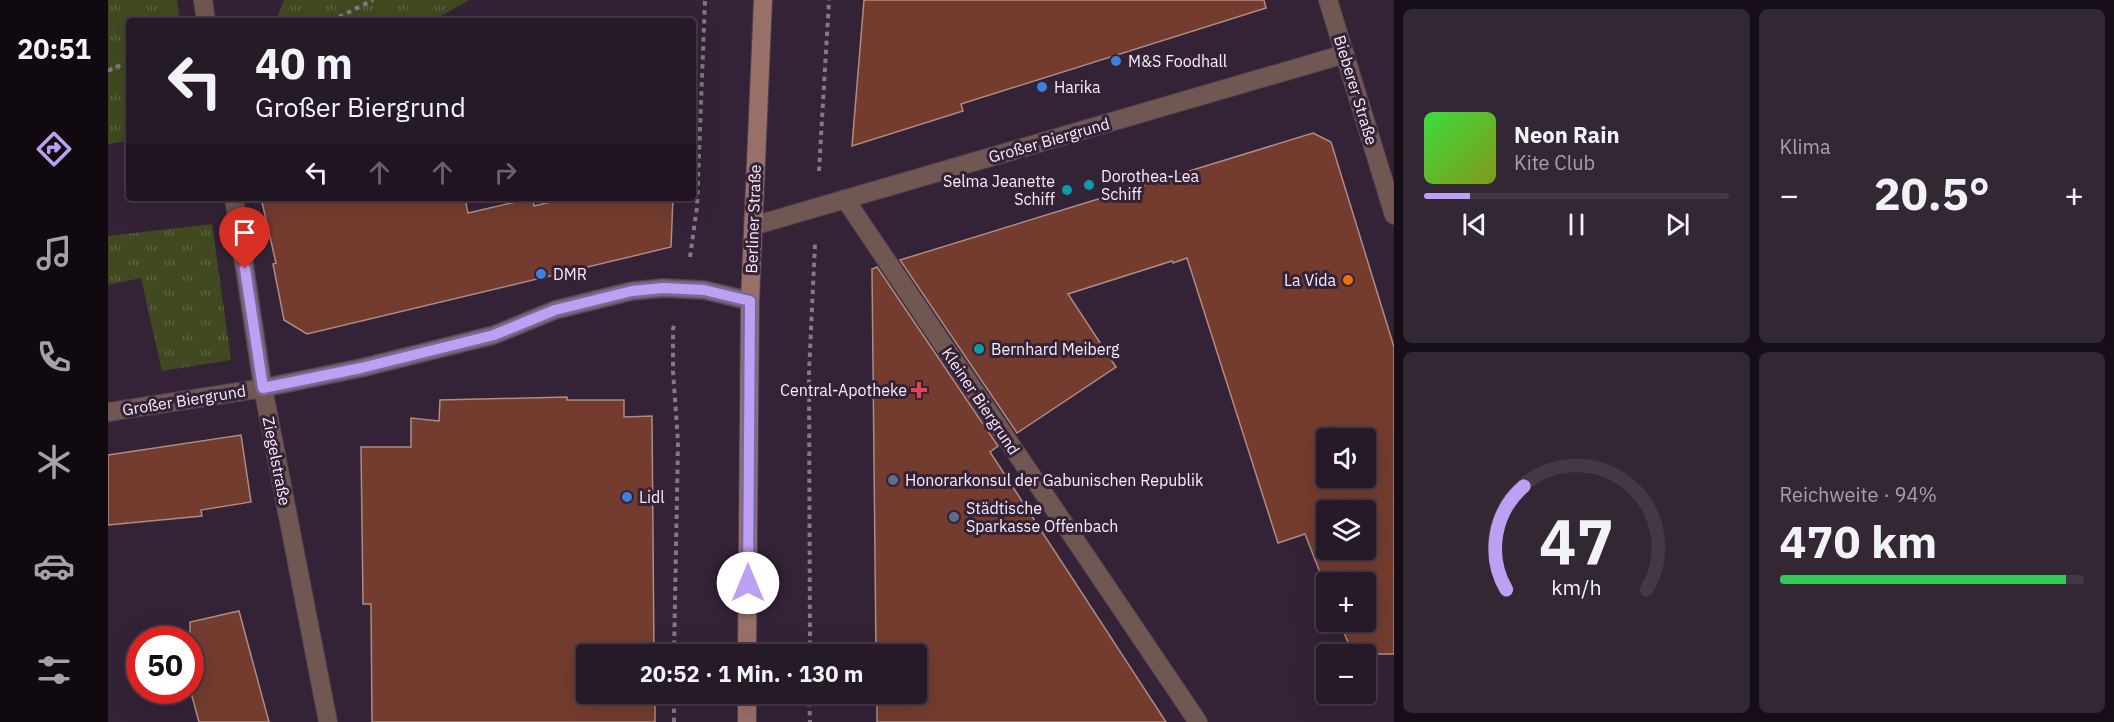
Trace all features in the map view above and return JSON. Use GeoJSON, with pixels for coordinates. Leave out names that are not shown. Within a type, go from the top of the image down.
{"type":"FeatureCollection","features":[{"type":"Feature","properties":{"kind":"main road","name":"Berliner Straße"},"geometry":{"type":"LineString","coordinates":[[747,644],[750,301],[763,0]]}},
{"type":"Feature","properties":{"kind":"main road"},"geometry":{"type":"LineString","coordinates":[[747,704],[747,722]]}},
{"type":"Feature","properties":{"kind":"street"},"geometry":{"type":"LineString","coordinates":[[203,0],[206,18]]}},
{"type":"Feature","properties":{"kind":"street","name":"Bieberer Straße"},"geometry":{"type":"LineString","coordinates":[[1328,0],[1394,215]]}},
{"type":"Feature","properties":{"kind":"street","name":"Großer Biergrund"},"geometry":{"type":"LineString","coordinates":[[753,226],[1345,54]]}},
{"type":"Feature","properties":{"kind":"street","name":"Kleiner Biergrund"},"geometry":{"type":"LineString","coordinates":[[845,199],[1198,722]]}},
{"type":"Feature","properties":{"kind":"street","name":"Ziegelstraße"},"geometry":{"type":"LineString","coordinates":[[234,201],[263,388],[328,722]]}},
{"type":"Feature","properties":{"kind":"street","name":"Großer Biergrund"},"geometry":{"type":"LineString","coordinates":[[108,412],[263,388],[361,368],[494,335],[555,310],[621,294],[663,288],[686,289],[704,290],[750,301]]}},
{"type":"Feature","properties":{"kind":"path"},"geometry":{"type":"LineString","coordinates":[[337,18],[373,0]]}},
{"type":"Feature","properties":{"kind":"path"},"geometry":{"type":"LineString","coordinates":[[674,644],[678,442],[673,371],[673,329],[686,289],[697,207],[705,0]]}},
{"type":"Feature","properties":{"kind":"path"},"geometry":{"type":"LineString","coordinates":[[810,644],[809,372],[816,207],[829,0]]}},
{"type":"Feature","properties":{"kind":"path"},"geometry":{"type":"LineString","coordinates":[[108,71],[126,62]]}},
{"type":"Feature","properties":{"kind":"path"},"geometry":{"type":"LineString","coordinates":[[674,704],[674,722]]}},
{"type":"Feature","properties":{"kind":"path"},"geometry":{"type":"LineString","coordinates":[[809,704],[810,722]]}},
{"type":"Feature","properties":{"kind":"green space"},"geometry":{"type":"Polygon","coordinates":[[[108,0],[177,0],[180,18],[126,18],[126,141],[108,144],[108,0]]]}},
{"type":"Feature","properties":{"kind":"green space"},"geometry":{"type":"Polygon","coordinates":[[[284,0],[469,0],[437,18],[277,18],[284,0]]]}},
{"type":"Feature","properties":{"kind":"green space"},"geometry":{"type":"Polygon","coordinates":[[[212,224],[231,360],[162,371],[141,278],[108,285],[108,236],[212,224]]]}},
{"type":"Feature","properties":{"kind":"building"},"geometry":{"type":"Polygon","coordinates":[[[864,0],[1264,0],[1266,8],[961,104],[963,111],[852,146],[864,0]]]}},
{"type":"Feature","properties":{"kind":"building"},"geometry":{"type":"Polygon","coordinates":[[[1313,133],[1331,142],[1394,347],[1394,654],[1376,654],[1376,644],[1349,644],[1344,632],[1376,632],[1376,572],[1320,572],[1305,534],[1278,543],[1187,258],[1068,294],[1116,367],[1017,433],[900,260],[1313,133]]]}},
{"type":"Feature","properties":{"kind":"building"},"geometry":{"type":"Polygon","coordinates":[[[262,201],[466,201],[468,213],[520,201],[533,201],[534,206],[555,201],[673,201],[671,247],[307,334],[284,320],[273,264],[276,263],[262,201]]]}},
{"type":"Feature","properties":{"kind":"building","name":"Städtische Sparkasse Offenbach"},"geometry":{"type":"Polygon","coordinates":[[[877,267],[998,446],[990,452],[1166,722],[877,722],[877,704],[927,704],[927,644],[876,644],[872,269],[877,267]]]}},
{"type":"Feature","properties":{"kind":"building"},"geometry":{"type":"Polygon","coordinates":[[[567,397],[567,400],[624,400],[624,417],[652,416],[654,644],[576,644],[576,704],[655,704],[655,722],[372,722],[371,604],[363,604],[361,447],[411,447],[411,418],[439,421],[440,400],[567,397]]]}},
{"type":"Feature","properties":{"kind":"building"},"geometry":{"type":"Polygon","coordinates":[[[241,435],[251,502],[201,510],[202,516],[108,525],[108,455],[241,435]]]}},
{"type":"Feature","properties":{"kind":"building"},"geometry":{"type":"Polygon","coordinates":[[[239,611],[269,722],[199,722],[194,704],[204,704],[204,626],[190,626],[190,622],[239,611]]]}},
{"type":"Feature","properties":{"kind":"place","name":"M&S Foodhall"},"geometry":{"type":"Point","coordinates":[1116,61]}},
{"type":"Feature","properties":{"kind":"place","name":"Harika"},"geometry":{"type":"Point","coordinates":[1042,87]}},
{"type":"Feature","properties":{"kind":"place","name":"Dorothea-Lea Schiff"},"geometry":{"type":"Point","coordinates":[1089,185]}},
{"type":"Feature","properties":{"kind":"place","name":"Selma Jeanette Schiff"},"geometry":{"type":"Point","coordinates":[1067,190]}},
{"type":"Feature","properties":{"kind":"place","name":"DMR"},"geometry":{"type":"Point","coordinates":[541,274]}},
{"type":"Feature","properties":{"kind":"place","name":"La Vida"},"geometry":{"type":"Point","coordinates":[1348,280]}},
{"type":"Feature","properties":{"kind":"place","name":"Bernhard Meiberg"},"geometry":{"type":"Point","coordinates":[979,349]}},
{"type":"Feature","properties":{"kind":"place","name":"Central-Apotheke"},"geometry":{"type":"Point","coordinates":[919,390]}},
{"type":"Feature","properties":{"kind":"place","name":"Honorarkonsul der Gabunischen Republik"},"geometry":{"type":"Point","coordinates":[893,480]}},
{"type":"Feature","properties":{"kind":"place","name":"Lidl"},"geometry":{"type":"Point","coordinates":[627,497]}},
{"type":"Feature","properties":{"kind":"place","name":"Städtische Sparkasse Offenbach"},"geometry":{"type":"Point","coordinates":[954,517]}},
{"type":"Feature","properties":{"kind":"route"},"geometry":{"type":"LineString","coordinates":[[245,269],[263,388],[437,350],[494,335],[555,310],[632,291],[663,288],[704,290],[750,301],[748,583]]}}]}
